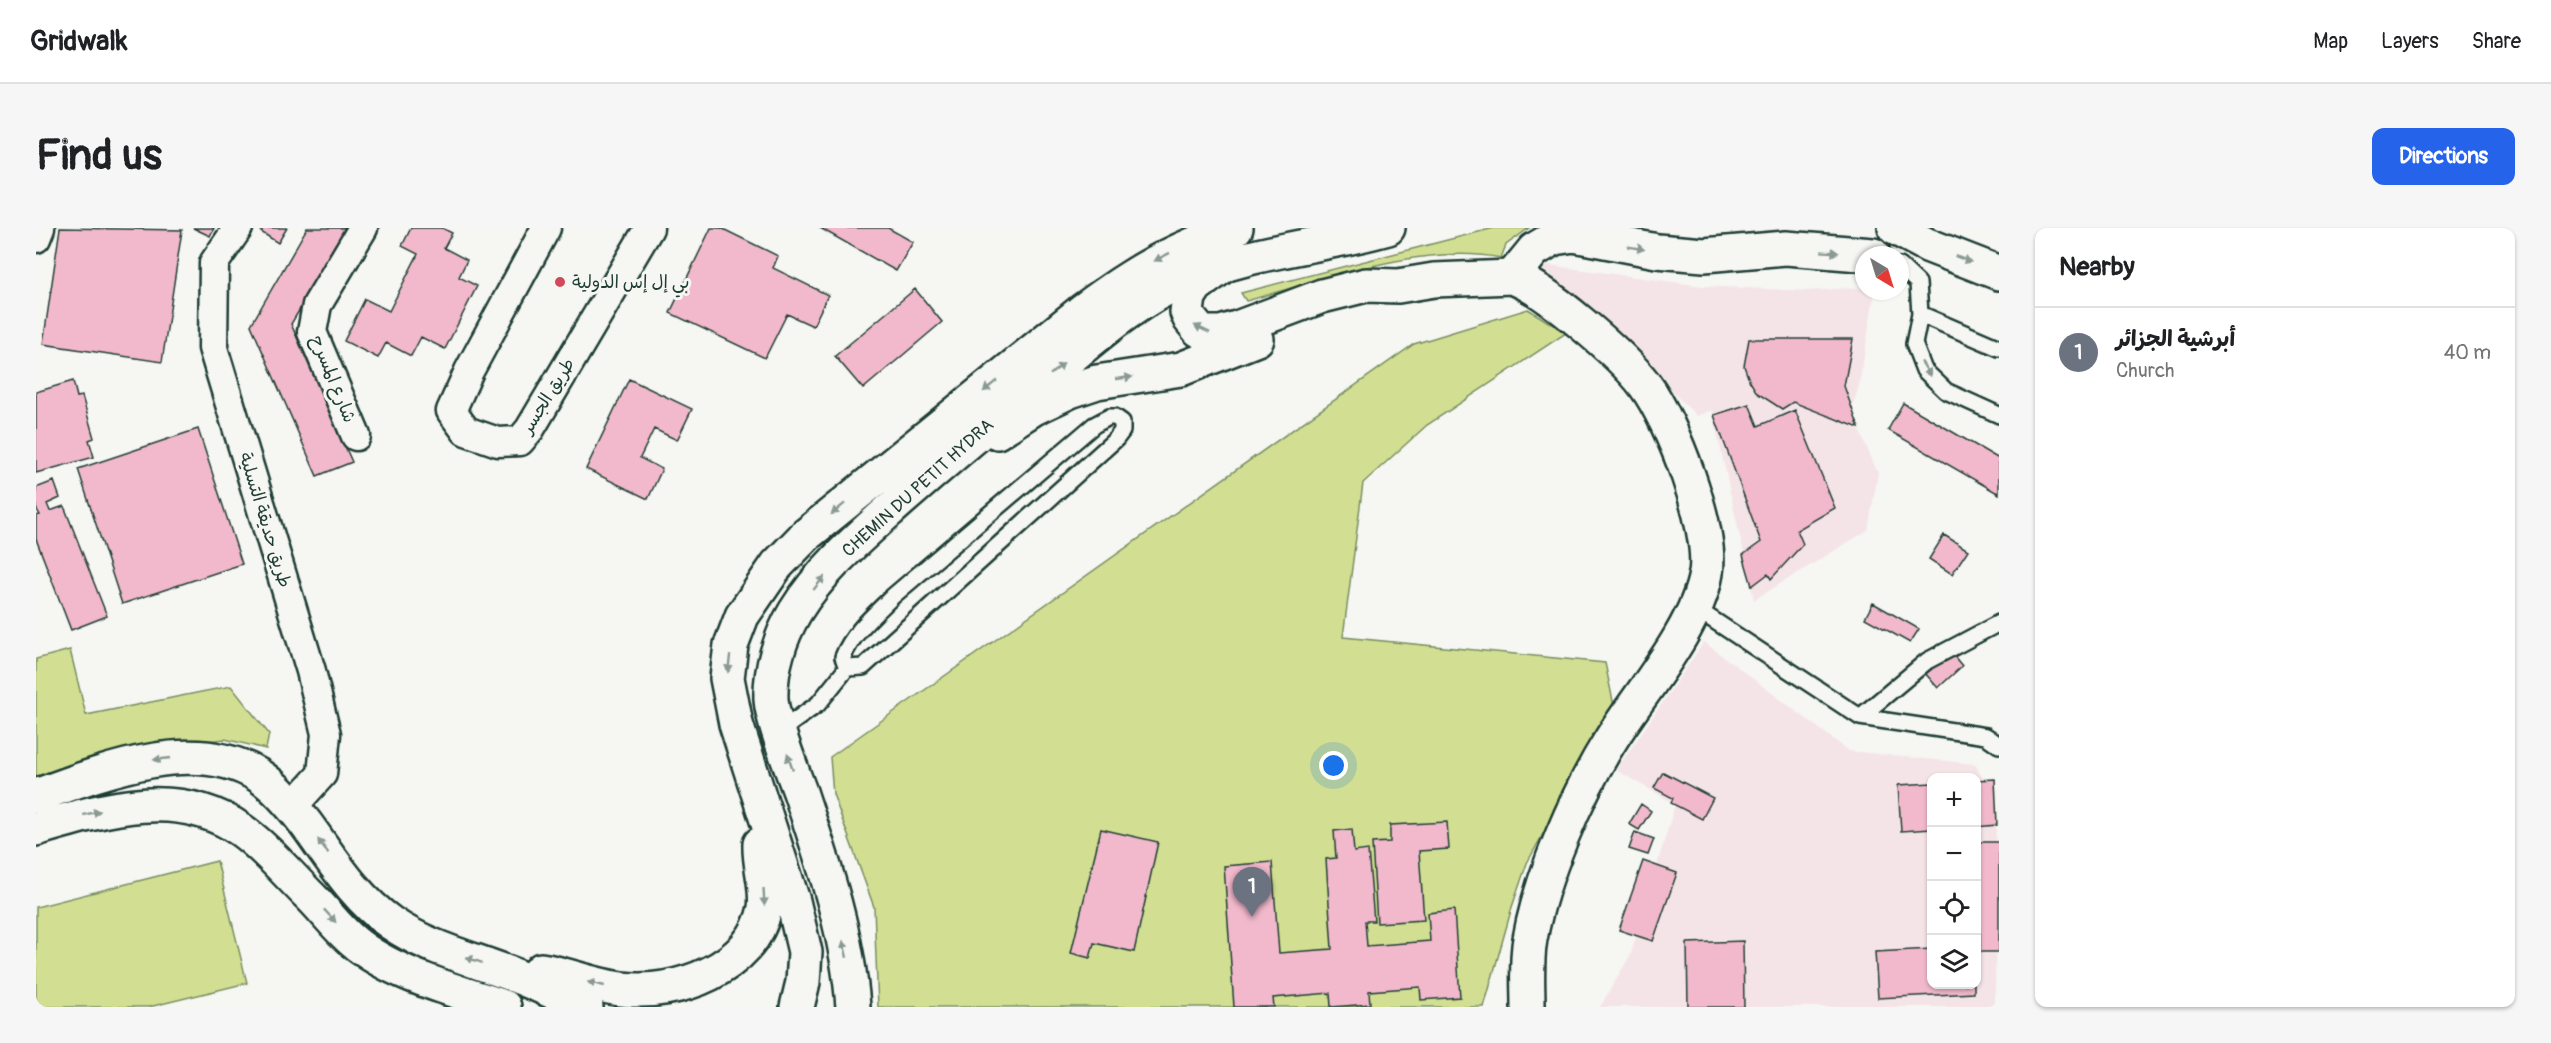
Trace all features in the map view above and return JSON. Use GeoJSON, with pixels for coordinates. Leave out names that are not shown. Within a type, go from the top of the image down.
{"type":"FeatureCollection","features":[{"type":"Feature","properties":{"kind":"main road","name":"CHEMIN DU PETIT HYDRA"},"geometry":{"type":"LineString","coordinates":[[797,1007],[803,982],[805,952],[793,901],[764,819],[736,724],[728,678],[731,645],[742,616],[777,565],[806,535],[1128,277],[1164,256],[1236,228]]}},
{"type":"Feature","properties":{"kind":"main road","name":"CHEMIN DU PETIT HYDRA"},"geometry":{"type":"LineString","coordinates":[[853,1007],[850,970],[842,934],[771,701],[776,653],[795,612],[846,549],[925,479],[1117,321],[1181,280],[1228,262],[1388,228]]}},
{"type":"Feature","properties":{"kind":"main road"},"geometry":{"type":"LineString","coordinates":[[1894,228],[1927,245],[1999,273]]}},
{"type":"Feature","properties":{"kind":"main road"},"geometry":{"type":"LineString","coordinates":[[1512,277],[1534,249],[1554,238],[1574,235],[1657,251],[1704,255],[1786,248],[1855,254]]}},
{"type":"Feature","properties":{"kind":"main road"},"geometry":{"type":"LineString","coordinates":[[1909,250],[1927,245]]}},
{"type":"Feature","properties":{"kind":"main road"},"geometry":{"type":"LineString","coordinates":[[1228,262],[1196,286],[1189,297],[1187,312],[1190,319],[1194,325],[1206,333],[1221,333],[1322,296],[1366,285],[1398,286],[1434,280],[1512,277],[1523,281],[1555,303],[1628,366],[1659,406],[1688,477],[1706,541],[1706,572],[1695,608],[1609,743],[1563,837],[1545,883],[1530,940],[1528,1007]]}},
{"type":"Feature","properties":{"kind":"main road"},"geometry":{"type":"LineString","coordinates":[[925,479],[1035,408],[1070,392],[1097,382],[1181,369],[1398,286]]}},
{"type":"Feature","properties":{"kind":"main road"},"geometry":{"type":"LineString","coordinates":[[36,796],[123,766],[165,757],[222,762],[258,775],[292,806],[363,899],[391,923],[446,950],[506,971],[586,1007]]}},
{"type":"Feature","properties":{"kind":"main road"},"geometry":{"type":"LineString","coordinates":[[36,829],[117,807],[153,803],[185,807],[214,815],[242,831],[319,905],[354,943],[407,973],[504,1007]]}},
{"type":"Feature","properties":{"kind":"main road"},"geometry":{"type":"LineString","coordinates":[[506,971],[545,970],[622,989],[671,987],[704,977],[730,961],[748,944],[761,923],[765,905],[760,851],[764,819]]}},
{"type":"Feature","properties":{"kind":"street"},"geometry":{"type":"LineString","coordinates":[[36,238],[40,228]]}},
{"type":"Feature","properties":{"kind":"street","name":"طريق حديقة التسلية"},"geometry":{"type":"LineString","coordinates":[[238,228],[214,263],[213,348],[311,671],[326,734],[322,774],[292,806]]}},
{"type":"Feature","properties":{"kind":"street","name":"شارع المسرح"},"geometry":{"type":"LineString","coordinates":[[356,436],[312,332],[316,305],[363,228]]}},
{"type":"Feature","properties":{"kind":"street","name":"طريق الجسر"},"geometry":{"type":"LineString","coordinates":[[546,228],[470,371],[452,411],[466,431],[498,442],[520,441],[530,429],[649,228]]}},
{"type":"Feature","properties":{"kind":"lane"},"geometry":{"type":"LineString","coordinates":[[1909,274],[1918,282],[1920,314],[1914,344],[1924,370],[1946,391],[1999,415]]}},
{"type":"Feature","properties":{"kind":"lane"},"geometry":{"type":"LineString","coordinates":[[1920,314],[1999,348]]}},
{"type":"Feature","properties":{"kind":"lane"},"geometry":{"type":"LineString","coordinates":[[1109,417],[1119,419],[1122,431],[1108,446],[870,660],[858,669],[847,668],[843,657],[850,644],[864,625],[893,596],[1098,421],[1109,417]]}},
{"type":"Feature","properties":{"kind":"lane"},"geometry":{"type":"LineString","coordinates":[[1695,608],[1860,717],[1986,736],[1999,745]]}},
{"type":"Feature","properties":{"kind":"lane"},"geometry":{"type":"LineString","coordinates":[[1860,717],[1927,661],[1999,623]]}},
{"type":"Feature","properties":{"kind":"lane"},"geometry":{"type":"LineString","coordinates":[[780,731],[818,704],[847,668]]}},
{"type":"Feature","properties":{"kind":"shaded area"},"geometry":{"type":"Polygon","coordinates":[[[1533,263],[1702,286],[1807,291],[1855,288],[1855,300],[1873,300],[1859,386],[1851,412],[1878,473],[1868,530],[1754,600],[1712,410],[1697,416],[1640,360],[1531,277],[1533,263]]]}},
{"type":"Feature","properties":{"kind":"shaded area"},"geometry":{"type":"Polygon","coordinates":[[[1704,642],[1849,751],[1975,764],[1980,773],[1927,773],[1927,989],[1981,989],[1981,775],[1996,803],[1995,1007],[1600,1007],[1631,954],[1675,804],[1616,770],[1704,642]]]}},
{"type":"Feature","properties":{"kind":"green space"},"geometry":{"type":"Polygon","coordinates":[[[1494,228],[1529,228],[1506,245],[1501,258],[1471,254],[1407,259],[1340,274],[1246,301],[1241,293],[1494,228]]]}},
{"type":"Feature","properties":{"kind":"green space"},"geometry":{"type":"Polygon","coordinates":[[[1528,309],[1566,333],[1427,425],[1363,483],[1343,637],[1605,663],[1614,706],[1527,863],[1484,1007],[878,1007],[874,907],[833,794],[830,757],[1414,344],[1528,309]]]}},
{"type":"Feature","properties":{"kind":"green space"},"geometry":{"type":"Polygon","coordinates":[[[70,650],[86,715],[231,686],[269,734],[266,749],[225,739],[180,744],[36,791],[36,659],[70,650]]]}},
{"type":"Feature","properties":{"kind":"green space"},"geometry":{"type":"Polygon","coordinates":[[[217,861],[247,983],[149,1007],[36,1007],[36,907],[217,861]]]}},
{"type":"Feature","properties":{"kind":"building"},"geometry":{"type":"Polygon","coordinates":[[[60,228],[182,230],[162,362],[43,344],[60,228]]]}},
{"type":"Feature","properties":{"kind":"building"},"geometry":{"type":"Polygon","coordinates":[[[193,228],[214,228],[210,236],[193,228]]]}},
{"type":"Feature","properties":{"kind":"building"},"geometry":{"type":"Polygon","coordinates":[[[264,228],[287,228],[278,243],[261,232],[264,228]]]}},
{"type":"Feature","properties":{"kind":"building"},"geometry":{"type":"Polygon","coordinates":[[[307,228],[348,228],[291,324],[352,462],[317,476],[251,325],[307,228]]]}},
{"type":"Feature","properties":{"kind":"building"},"geometry":{"type":"Polygon","coordinates":[[[411,228],[442,228],[452,233],[444,248],[467,260],[459,277],[477,286],[445,349],[421,337],[411,356],[386,343],[378,358],[344,341],[365,299],[389,311],[418,254],[402,246],[411,228]]]}},
{"type":"Feature","properties":{"kind":"building"},"geometry":{"type":"Polygon","coordinates":[[[711,228],[721,228],[778,256],[773,268],[828,295],[813,326],[787,314],[765,358],[670,313],[711,228]]]}},
{"type":"Feature","properties":{"kind":"building"},"geometry":{"type":"Polygon","coordinates":[[[820,228],[888,228],[913,242],[896,271],[820,228]]]}},
{"type":"Feature","properties":{"kind":"building"},"geometry":{"type":"Polygon","coordinates":[[[915,289],[942,322],[863,389],[835,356],[915,289]]]}},
{"type":"Feature","properties":{"kind":"building"},"geometry":{"type":"Polygon","coordinates":[[[1749,339],[1853,339],[1844,386],[1859,428],[1793,402],[1782,409],[1757,393],[1744,366],[1749,339]]]}},
{"type":"Feature","properties":{"kind":"building"},"geometry":{"type":"Polygon","coordinates":[[[629,379],[692,409],[677,440],[654,429],[640,458],[662,469],[648,499],[586,469],[629,379]]]}},
{"type":"Feature","properties":{"kind":"building"},"geometry":{"type":"Polygon","coordinates":[[[73,381],[77,397],[82,396],[94,438],[89,440],[94,457],[36,473],[36,392],[73,381]]]}},
{"type":"Feature","properties":{"kind":"building"},"geometry":{"type":"Polygon","coordinates":[[[1903,403],[1999,459],[1999,494],[1888,430],[1903,403]]]}},
{"type":"Feature","properties":{"kind":"building"},"geometry":{"type":"Polygon","coordinates":[[[1749,404],[1758,426],[1795,410],[1835,508],[1797,530],[1803,544],[1771,579],[1768,574],[1752,586],[1743,555],[1761,542],[1714,415],[1749,404]]]}},
{"type":"Feature","properties":{"kind":"building"},"geometry":{"type":"Polygon","coordinates":[[[198,429],[242,564],[122,604],[78,469],[198,429]]]}},
{"type":"Feature","properties":{"kind":"building"},"geometry":{"type":"Polygon","coordinates":[[[54,481],[60,498],[47,504],[50,511],[64,506],[107,616],[71,630],[36,539],[36,516],[40,515],[36,508],[36,488],[54,481]]]}},
{"type":"Feature","properties":{"kind":"building"},"geometry":{"type":"Polygon","coordinates":[[[1944,535],[1968,550],[1952,574],[1929,559],[1944,535]]]}},
{"type":"Feature","properties":{"kind":"building"},"geometry":{"type":"Polygon","coordinates":[[[1873,603],[1919,629],[1910,643],[1865,618],[1873,603]]]}},
{"type":"Feature","properties":{"kind":"building"},"geometry":{"type":"Polygon","coordinates":[[[1949,650],[1962,666],[1938,688],[1924,672],[1949,650]]]}},
{"type":"Feature","properties":{"kind":"building"},"geometry":{"type":"Polygon","coordinates":[[[1663,772],[1713,798],[1702,819],[1671,803],[1673,798],[1654,788],[1663,772]]]}},
{"type":"Feature","properties":{"kind":"building"},"geometry":{"type":"Polygon","coordinates":[[[1995,779],[1997,825],[1981,827],[1981,780],[1995,779]]]}},
{"type":"Feature","properties":{"kind":"building"},"geometry":{"type":"Polygon","coordinates":[[[1927,783],[1927,829],[1901,831],[1898,785],[1927,783]]]}},
{"type":"Feature","properties":{"kind":"building"},"geometry":{"type":"Polygon","coordinates":[[[1641,804],[1651,811],[1639,830],[1629,824],[1641,804]]]}},
{"type":"Feature","properties":{"kind":"building"},"geometry":{"type":"Polygon","coordinates":[[[1447,822],[1449,849],[1419,851],[1424,920],[1377,923],[1372,843],[1390,842],[1390,825],[1447,822]]]}},
{"type":"Feature","properties":{"kind":"building"},"geometry":{"type":"Polygon","coordinates":[[[1101,829],[1158,842],[1134,952],[1094,943],[1090,958],[1071,953],[1101,829]]]}},
{"type":"Feature","properties":{"kind":"building"},"geometry":{"type":"Polygon","coordinates":[[[1352,829],[1354,852],[1368,850],[1374,921],[1365,921],[1367,946],[1430,941],[1428,913],[1454,910],[1460,997],[1421,1000],[1420,987],[1369,991],[1370,1004],[1331,1007],[1330,993],[1273,998],[1274,1007],[1234,1007],[1224,866],[1272,862],[1279,953],[1332,949],[1326,859],[1336,858],[1334,831],[1352,829]]]}},
{"type":"Feature","properties":{"kind":"building"},"geometry":{"type":"Polygon","coordinates":[[[1635,832],[1654,839],[1648,855],[1629,849],[1635,832]]]}},
{"type":"Feature","properties":{"kind":"building"},"geometry":{"type":"Polygon","coordinates":[[[1981,842],[1999,842],[1999,952],[1981,952],[1981,842]]]}},
{"type":"Feature","properties":{"kind":"building"},"geometry":{"type":"Polygon","coordinates":[[[1643,861],[1677,873],[1653,941],[1619,930],[1643,861]]]}},
{"type":"Feature","properties":{"kind":"building"},"geometry":{"type":"Polygon","coordinates":[[[1743,941],[1744,1007],[1688,1007],[1687,943],[1743,941]]]}},
{"type":"Feature","properties":{"kind":"building"},"geometry":{"type":"Polygon","coordinates":[[[1927,949],[1927,989],[1974,989],[1974,993],[1878,998],[1875,952],[1927,949]]]}},
{"type":"Feature","properties":{"kind":"place","name":"بي إل إس الدولية"},"geometry":{"type":"Point","coordinates":[560,282]}},
{"type":"Feature","properties":{"kind":"place","name":"أبرشية الجزائر"},"geometry":{"type":"Point","coordinates":[1252,917]}}]}
